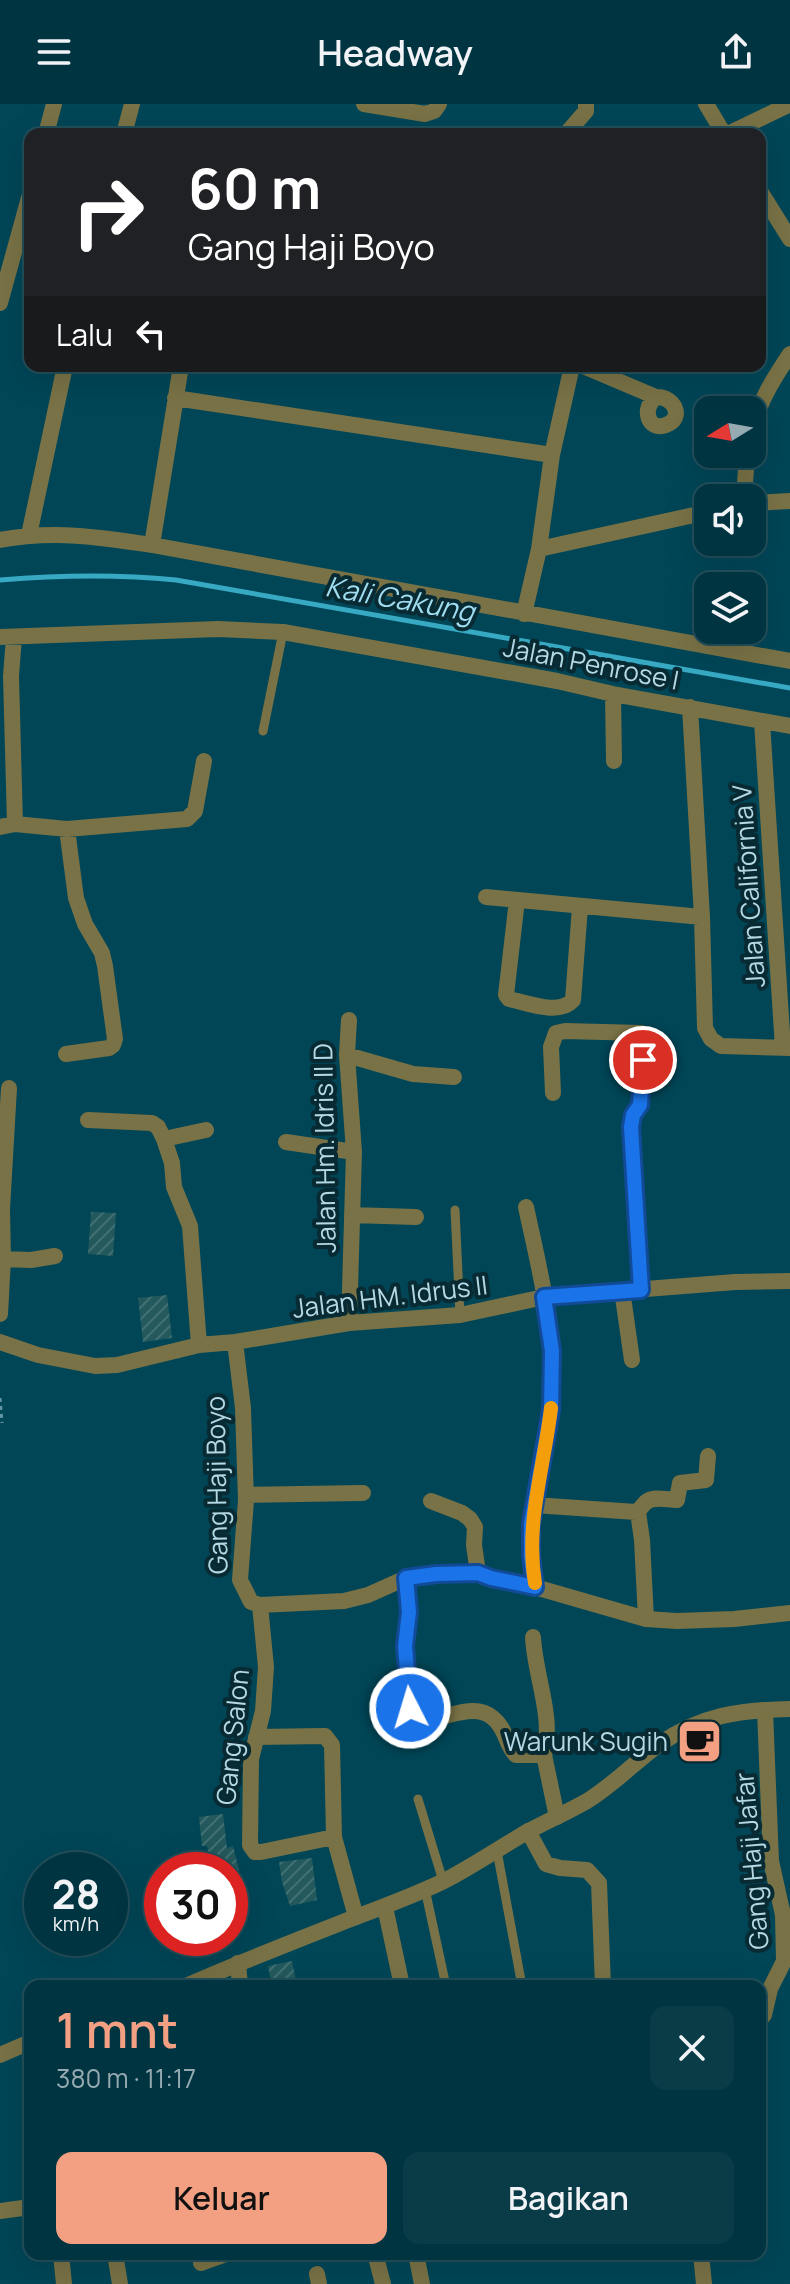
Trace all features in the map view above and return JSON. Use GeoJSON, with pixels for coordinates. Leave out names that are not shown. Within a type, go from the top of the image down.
{"type":"FeatureCollection","features":[{"type":"Feature","properties":{"kind":"street"},"geometry":{"type":"LineString","coordinates":[[48,128],[54,104]]}},
{"type":"Feature","properties":{"kind":"street"},"geometry":{"type":"LineString","coordinates":[[126,128],[132,104]]}},
{"type":"Feature","properties":{"kind":"street"},"geometry":{"type":"LineString","coordinates":[[364,104],[425,114],[434,111],[439,104]]}},
{"type":"Feature","properties":{"kind":"street"},"geometry":{"type":"LineString","coordinates":[[571,128],[586,111],[586,104]]}},
{"type":"Feature","properties":{"kind":"street"},"geometry":{"type":"LineString","coordinates":[[706,104],[722,128]]}},
{"type":"Feature","properties":{"kind":"street"},"geometry":{"type":"LineString","coordinates":[[739,128],[790,104]]}},
{"type":"Feature","properties":{"kind":"street"},"geometry":{"type":"LineString","coordinates":[[766,201],[790,239]]}},
{"type":"Feature","properties":{"kind":"street"},"geometry":{"type":"LineString","coordinates":[[0,303],[24,216]]}},
{"type":"Feature","properties":{"kind":"street"},"geometry":{"type":"LineString","coordinates":[[765,396],[790,354]]}},
{"type":"Feature","properties":{"kind":"street"},"geometry":{"type":"LineString","coordinates":[[29,535],[64,372]]}},
{"type":"Feature","properties":{"kind":"street"},"geometry":{"type":"LineString","coordinates":[[152,545],[180,372]]}},
{"type":"Feature","properties":{"kind":"street"},"geometry":{"type":"LineString","coordinates":[[524,614],[539,549],[552,455],[571,372]]}},
{"type":"Feature","properties":{"kind":"street"},"geometry":{"type":"LineString","coordinates":[[597,372],[656,397]]}},
{"type":"Feature","properties":{"kind":"street"},"geometry":{"type":"LineString","coordinates":[[175,398],[552,455]]}},
{"type":"Feature","properties":{"kind":"street"},"geometry":{"type":"LineString","coordinates":[[766,502],[790,501]]}},
{"type":"Feature","properties":{"kind":"street"},"geometry":{"type":"LineString","coordinates":[[539,549],[694,515]]}},
{"type":"Feature","properties":{"kind":"street"},"geometry":{"type":"LineString","coordinates":[[0,540],[62,534],[152,545],[790,661]]}},
{"type":"Feature","properties":{"kind":"street","name":"Jalan Penrose I"},"geometry":{"type":"LineString","coordinates":[[7,637],[218,629],[283,632],[790,726]]}},
{"type":"Feature","properties":{"kind":"street"},"geometry":{"type":"LineString","coordinates":[[7,637],[11,676],[7,825],[67,829],[187,819],[195,811],[204,761]]}},
{"type":"Feature","properties":{"kind":"street"},"geometry":{"type":"LineString","coordinates":[[613,694],[614,761]]}},
{"type":"Feature","properties":{"kind":"street"},"geometry":{"type":"LineString","coordinates":[[690,707],[705,1028],[711,1039],[721,1046],[787,1048]]}},
{"type":"Feature","properties":{"kind":"street","name":"Jalan California V"},"geometry":{"type":"LineString","coordinates":[[762,722],[787,1048]]}},
{"type":"Feature","properties":{"kind":"street"},"geometry":{"type":"LineString","coordinates":[[66,1054],[109,1048],[115,1039],[102,953],[85,924],[76,898],[67,829]]}},
{"type":"Feature","properties":{"kind":"street"},"geometry":{"type":"LineString","coordinates":[[486,897],[702,917]]}},
{"type":"Feature","properties":{"kind":"street"},"geometry":{"type":"LineString","coordinates":[[517,900],[506,995],[509,999],[560,1009],[573,1000],[580,907]]}},
{"type":"Feature","properties":{"kind":"street","name":"Jalan Hm. Idris II D"},"geometry":{"type":"LineString","coordinates":[[349,1020],[347,1055],[354,1152],[349,1323]]}},
{"type":"Feature","properties":{"kind":"street"},"geometry":{"type":"LineString","coordinates":[[553,1093],[551,1047],[556,1033],[641,1033],[645,1038],[640,1105],[633,1115],[631,1127],[641,1290]]}},
{"type":"Feature","properties":{"kind":"street"},"geometry":{"type":"LineString","coordinates":[[347,1055],[413,1074],[454,1077]]}},
{"type":"Feature","properties":{"kind":"street"},"geometry":{"type":"LineString","coordinates":[[0,1314],[9,1088]]}},
{"type":"Feature","properties":{"kind":"street"},"geometry":{"type":"LineString","coordinates":[[88,1120],[152,1123],[164,1139],[172,1163],[174,1187],[190,1226],[199,1345]]}},
{"type":"Feature","properties":{"kind":"street"},"geometry":{"type":"LineString","coordinates":[[164,1139],[206,1130]]}},
{"type":"Feature","properties":{"kind":"street"},"geometry":{"type":"LineString","coordinates":[[286,1142],[354,1152]]}},
{"type":"Feature","properties":{"kind":"street"},"geometry":{"type":"LineString","coordinates":[[526,1207],[552,1351],[551,1410],[534,1505],[531,1541],[535,1587]]}},
{"type":"Feature","properties":{"kind":"street"},"geometry":{"type":"LineString","coordinates":[[352,1215],[416,1217]]}},
{"type":"Feature","properties":{"kind":"street"},"geometry":{"type":"LineString","coordinates":[[3,1259],[31,1260],[55,1256]]}},
{"type":"Feature","properties":{"kind":"street","name":"Jalan HM. Idrus II"},"geometry":{"type":"LineString","coordinates":[[0,1342],[38,1355],[95,1366],[117,1365],[199,1345],[349,1323],[460,1315],[544,1297],[735,1282],[790,1281]]}},
{"type":"Feature","properties":{"kind":"street"},"geometry":{"type":"LineString","coordinates":[[622,1290],[632,1360]]}},
{"type":"Feature","properties":{"kind":"street","name":"Gang Haji Boyo"},"geometry":{"type":"LineString","coordinates":[[235,1342],[243,1408],[246,1495],[240,1580],[251,1602],[260,1605]]}},
{"type":"Feature","properties":{"kind":"street"},"geometry":{"type":"LineString","coordinates":[[646,1619],[638,1512],[653,1499],[677,1500],[680,1483],[706,1480],[708,1456]]}},
{"type":"Feature","properties":{"kind":"street"},"geometry":{"type":"LineString","coordinates":[[246,1495],[363,1493]]}},
{"type":"Feature","properties":{"kind":"street"},"geometry":{"type":"LineString","coordinates":[[431,1501],[470,1519],[475,1527],[478,1573]]}},
{"type":"Feature","properties":{"kind":"street"},"geometry":{"type":"LineString","coordinates":[[534,1505],[638,1512]]}},
{"type":"Feature","properties":{"kind":"street"},"geometry":{"type":"LineString","coordinates":[[260,1605],[358,1599],[406,1578],[478,1573],[646,1619],[734,1619],[790,1613]]}},
{"type":"Feature","properties":{"kind":"street"},"geometry":{"type":"LineString","coordinates":[[406,1578],[409,1612],[405,1646],[410,1708],[414,1717],[425,1719],[461,1713],[489,1714],[500,1724],[511,1751],[516,1755],[544,1755]]}},
{"type":"Feature","properties":{"kind":"street","name":"Gang Salon"},"geometry":{"type":"LineString","coordinates":[[260,1605],[266,1667],[263,1711],[251,1759],[250,1845],[255,1852],[334,1837]]}},
{"type":"Feature","properties":{"kind":"street"},"geometry":{"type":"LineString","coordinates":[[533,1637],[548,1724],[544,1755],[557,1817]]}},
{"type":"Feature","properties":{"kind":"street"},"geometry":{"type":"LineString","coordinates":[[200,1980],[443,1881],[588,1800],[683,1729],[725,1714],[790,1709]]}},
{"type":"Feature","properties":{"kind":"street","name":"Gang Haji Jafar"},"geometry":{"type":"LineString","coordinates":[[765,1710],[771,1861],[783,1915],[787,1962]]}},
{"type":"Feature","properties":{"kind":"street"},"geometry":{"type":"LineString","coordinates":[[256,1737],[325,1736],[332,1745],[334,1837],[356,1917]]}},
{"type":"Feature","properties":{"kind":"street"},"geometry":{"type":"LineString","coordinates":[[528,1831],[546,1864],[587,1870],[599,1883],[603,1980]]}},
{"type":"Feature","properties":{"kind":"street"},"geometry":{"type":"LineString","coordinates":[[385,1907],[401,1980]]}},
{"type":"Feature","properties":{"kind":"street"},"geometry":{"type":"LineString","coordinates":[[766,2006],[770,1989],[787,1962]]}},
{"type":"Feature","properties":{"kind":"street"},"geometry":{"type":"LineString","coordinates":[[238,1963],[239,1980]]}},
{"type":"Feature","properties":{"kind":"street"},"geometry":{"type":"LineString","coordinates":[[0,2055],[24,2045]]}},
{"type":"Feature","properties":{"kind":"street"},"geometry":{"type":"LineString","coordinates":[[0,2211],[24,2208]]}},
{"type":"Feature","properties":{"kind":"street"},"geometry":{"type":"LineString","coordinates":[[62,2260],[64,2284]]}},
{"type":"Feature","properties":{"kind":"street"},"geometry":{"type":"LineString","coordinates":[[116,2260],[120,2284]]}},
{"type":"Feature","properties":{"kind":"street"},"geometry":{"type":"LineString","coordinates":[[201,2263],[209,2260]]}},
{"type":"Feature","properties":{"kind":"street"},"geometry":{"type":"LineString","coordinates":[[417,2260],[422,2284]]}},
{"type":"Feature","properties":{"kind":"street"},"geometry":{"type":"LineString","coordinates":[[702,2260],[704,2284]]}},
{"type":"Feature","properties":{"kind":"street"},"geometry":{"type":"LineString","coordinates":[[377,2261],[383,2284]]}},
{"type":"Feature","properties":{"kind":"lane"},"geometry":{"type":"LineString","coordinates":[[263,731],[283,632]]}},
{"type":"Feature","properties":{"kind":"lane"},"geometry":{"type":"LineString","coordinates":[[455,1210],[460,1315]]}},
{"type":"Feature","properties":{"kind":"lane"},"geometry":{"type":"LineString","coordinates":[[418,1799],[443,1881]]}},
{"type":"Feature","properties":{"kind":"lane"},"geometry":{"type":"LineString","coordinates":[[497,1851],[521,1980]]}},
{"type":"Feature","properties":{"kind":"lane"},"geometry":{"type":"LineString","coordinates":[[425,1889],[445,1980]]}},
{"type":"Feature","properties":{"kind":"path"},"geometry":{"type":"LineString","coordinates":[[0,1398],[2,1423]]}},
{"type":"Feature","properties":{"kind":"building"},"geometry":{"type":"Polygon","coordinates":[[[91,1212],[116,1213],[113,1256],[88,1254],[91,1212]]]}},
{"type":"Feature","properties":{"kind":"building"},"geometry":{"type":"Polygon","coordinates":[[[167,1295],[172,1338],[143,1342],[138,1298],[167,1295]]]}},
{"type":"Feature","properties":{"kind":"building"},"geometry":{"type":"Polygon","coordinates":[[[223,1814],[227,1848],[233,1846],[234,1852],[208,1852],[207,1846],[202,1846],[199,1817],[223,1814]]]}},
{"type":"Feature","properties":{"kind":"building"},"geometry":{"type":"Polygon","coordinates":[[[312,1858],[317,1900],[290,1906],[279,1862],[312,1858]]]}},
{"type":"Feature","properties":{"kind":"building"},"geometry":{"type":"Polygon","coordinates":[[[292,1961],[296,1980],[271,1980],[268,1966],[292,1961]]]}},
{"type":"Feature","properties":{"kind":"waterway","name":"Kali Cakung"},"geometry":{"type":"LineString","coordinates":[[0,580],[88,576],[176,580],[790,688]]}},
{"type":"Feature","properties":{"kind":"slow traffic"},"geometry":{"type":"LineString","coordinates":[[535,1583],[531,1524],[551,1408]]}},
{"type":"Feature","properties":{"kind":"place","name":"Warunk Sugih"},"geometry":{"type":"Point","coordinates":[699,1742]}},
{"type":"Feature","properties":{"kind":"route"},"geometry":{"type":"LineString","coordinates":[[410,1708],[405,1646],[409,1612],[406,1578],[478,1573],[535,1587],[531,1524],[551,1410],[552,1351],[544,1297],[641,1290],[631,1127],[633,1115],[640,1105],[643,1060]]}}]}
